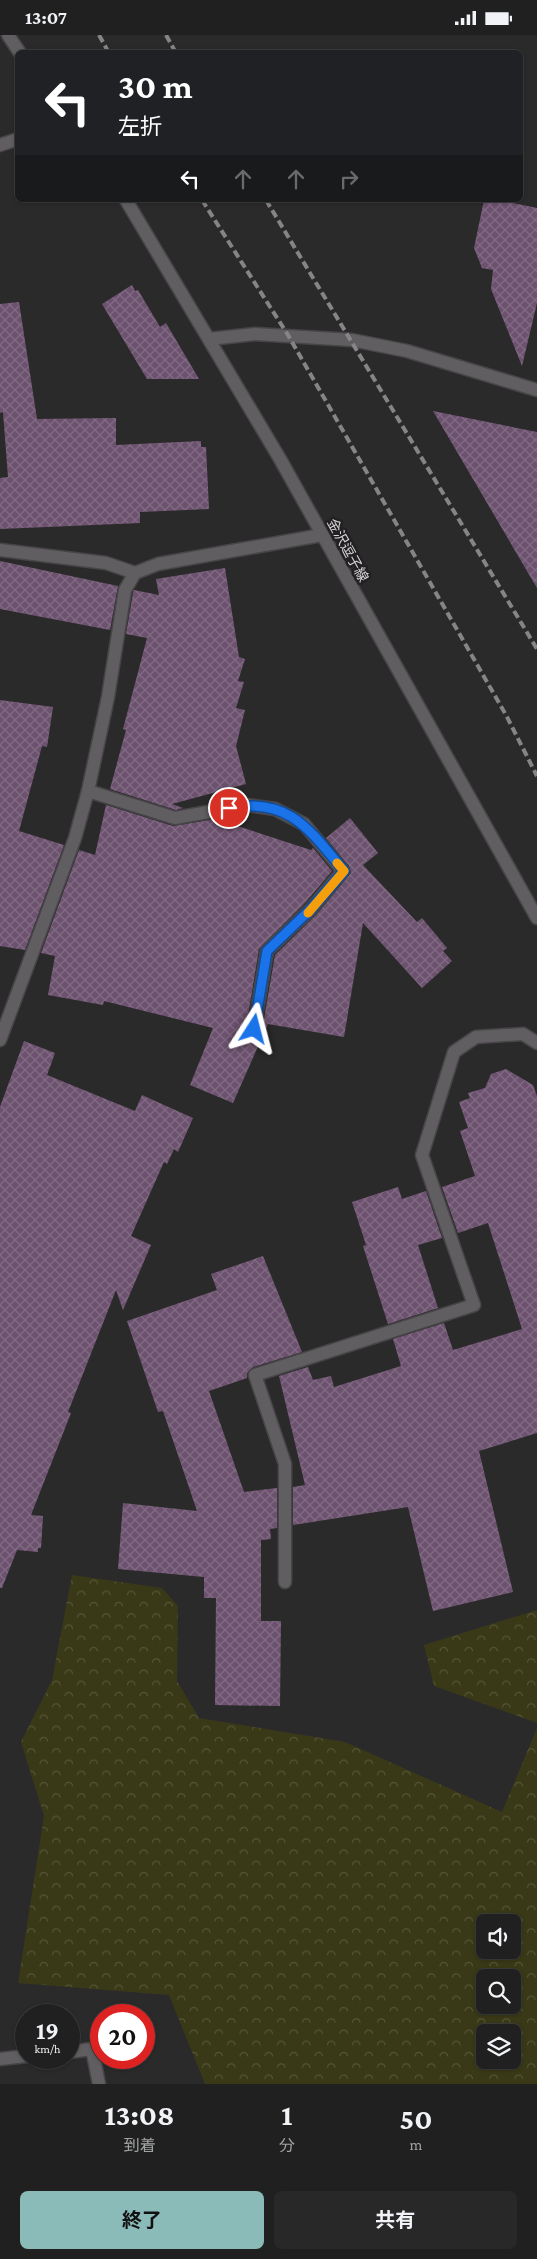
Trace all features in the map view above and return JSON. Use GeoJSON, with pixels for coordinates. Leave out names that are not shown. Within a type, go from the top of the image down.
{"type":"FeatureCollection","features":[{"type":"Feature","properties":{"kind":"street"},"geometry":{"type":"LineString","coordinates":[[8,35],[18,50]]}},
{"type":"Feature","properties":{"kind":"street"},"geometry":{"type":"LineString","coordinates":[[0,145],[15,140]]}},
{"type":"Feature","properties":{"kind":"street","name":"金沢逗子線"},"geometry":{"type":"LineString","coordinates":[[127,202],[210,339],[537,918]]}},
{"type":"Feature","properties":{"kind":"street"},"geometry":{"type":"LineString","coordinates":[[210,339],[255,333],[352,340],[407,351],[537,390]]}},
{"type":"Feature","properties":{"kind":"street"},"geometry":{"type":"LineString","coordinates":[[0,1040],[75,839],[88,791],[108,697],[125,590],[135,573],[158,564],[322,535]]}},
{"type":"Feature","properties":{"kind":"street"},"geometry":{"type":"LineString","coordinates":[[0,550],[106,563],[135,573]]}},
{"type":"Feature","properties":{"kind":"street"},"geometry":{"type":"LineString","coordinates":[[88,791],[175,818],[247,805],[275,809],[304,825],[344,871],[311,909],[267,951],[254,1029]]}},
{"type":"Feature","properties":{"kind":"street"},"geometry":{"type":"LineString","coordinates":[[285,1582],[285,1464],[255,1375],[474,1305],[422,1155],[454,1052],[476,1037],[523,1035],[537,1043]]}},
{"type":"Feature","properties":{"kind":"street"},"geometry":{"type":"LineString","coordinates":[[80,2051],[92,2049],[99,2084]]}},
{"type":"Feature","properties":{"kind":"street"},"geometry":{"type":"LineString","coordinates":[[0,2059],[15,2057]]}},
{"type":"Feature","properties":{"kind":"green space"},"geometry":{"type":"Polygon","coordinates":[[[72,1575],[162,1588],[178,1606],[177,1681],[199,1718],[345,1742],[502,1812],[537,1728],[537,2084],[205,2084],[169,1995],[18,1983],[44,1816],[21,1742],[52,1680],[72,1575]]]}},
{"type":"Feature","properties":{"kind":"green space"},"geometry":{"type":"Polygon","coordinates":[[[537,1610],[537,1723],[434,1686],[424,1645],[537,1610]]]}},
{"type":"Feature","properties":{"kind":"building"},"geometry":{"type":"Polygon","coordinates":[[[484,202],[508,202],[537,208],[537,303],[522,366],[491,289],[493,270],[482,268],[474,248],[484,202]]]}},
{"type":"Feature","properties":{"kind":"building"},"geometry":{"type":"Polygon","coordinates":[[[132,285],[135,291],[138,290],[160,327],[166,323],[199,379],[147,379],[102,304],[132,285]]]}},
{"type":"Feature","properties":{"kind":"building"},"geometry":{"type":"Polygon","coordinates":[[[19,302],[37,419],[116,418],[116,445],[201,441],[201,447],[206,447],[209,509],[140,512],[140,523],[0,529],[0,478],[8,477],[3,412],[0,413],[0,304],[19,302]]]}},
{"type":"Feature","properties":{"kind":"building"},"geometry":{"type":"Polygon","coordinates":[[[433,411],[537,432],[537,588],[433,411]]]}},
{"type":"Feature","properties":{"kind":"building"},"geometry":{"type":"Polygon","coordinates":[[[0,561],[118,586],[110,630],[0,609],[0,561]]]}},
{"type":"Feature","properties":{"kind":"building"},"geometry":{"type":"Polygon","coordinates":[[[225,568],[239,657],[245,659],[238,681],[244,682],[236,708],[245,710],[236,746],[246,784],[172,804],[183,808],[176,810],[110,789],[126,730],[123,729],[147,638],[126,634],[134,590],[159,595],[156,579],[225,568]]]}},
{"type":"Feature","properties":{"kind":"building"},"geometry":{"type":"Polygon","coordinates":[[[0,700],[53,707],[47,747],[42,746],[19,831],[64,845],[25,950],[0,946],[0,700]]]}},
{"type":"Feature","properties":{"kind":"building"},"geometry":{"type":"Polygon","coordinates":[[[106,805],[173,826],[216,819],[311,850],[313,848],[332,871],[305,903],[259,949],[246,1028],[252,1037],[257,1036],[262,1030],[275,955],[317,914],[351,873],[349,866],[326,838],[350,818],[378,853],[363,865],[417,922],[422,918],[447,948],[443,951],[452,961],[422,988],[363,923],[344,1037],[268,1024],[233,1103],[190,1085],[213,1028],[104,1001],[103,1005],[48,995],[55,956],[41,953],[79,850],[95,855],[106,805]]]}},
{"type":"Feature","properties":{"kind":"building"},"geometry":{"type":"Polygon","coordinates":[[[24,1041],[55,1053],[47,1075],[135,1111],[142,1095],[193,1118],[178,1152],[174,1149],[167,1164],[164,1162],[131,1236],[151,1245],[123,1310],[116,1290],[68,1412],[71,1413],[31,1515],[43,1516],[41,1548],[38,1548],[38,1552],[17,1550],[2,1588],[0,1588],[0,1107],[24,1041]]]}},
{"type":"Feature","properties":{"kind":"building"},"geometry":{"type":"Polygon","coordinates":[[[506,1069],[533,1085],[537,1096],[537,1433],[479,1451],[513,1592],[433,1611],[408,1507],[293,1525],[293,1487],[305,1485],[279,1376],[308,1367],[313,1380],[331,1376],[334,1387],[401,1366],[393,1339],[444,1323],[453,1350],[522,1329],[488,1223],[458,1233],[442,1187],[475,1176],[460,1131],[468,1128],[459,1102],[470,1098],[468,1093],[485,1088],[491,1074],[506,1069]]]}},
{"type":"Feature","properties":{"kind":"building"},"geometry":{"type":"Polygon","coordinates":[[[398,1187],[402,1199],[426,1191],[442,1238],[418,1245],[438,1308],[388,1324],[363,1246],[366,1245],[352,1202],[398,1187]]]}},
{"type":"Feature","properties":{"kind":"building"},"geometry":{"type":"Polygon","coordinates":[[[263,1256],[302,1352],[253,1367],[247,1373],[247,1378],[209,1391],[244,1492],[277,1488],[277,1528],[270,1529],[271,1539],[261,1540],[261,1621],[281,1621],[280,1706],[215,1705],[216,1598],[204,1598],[204,1577],[118,1569],[123,1503],[197,1511],[163,1411],[158,1412],[127,1321],[217,1290],[211,1274],[263,1256]]]}},
{"type":"Feature","properties":{"kind":"railway"},"geometry":{"type":"LineString","coordinates":[[99,35],[107,50]]}},
{"type":"Feature","properties":{"kind":"railway"},"geometry":{"type":"LineString","coordinates":[[166,35],[174,50]]}},
{"type":"Feature","properties":{"kind":"railway"},"geometry":{"type":"LineString","coordinates":[[203,202],[288,335],[506,715],[537,776]]}},
{"type":"Feature","properties":{"kind":"railway"},"geometry":{"type":"LineString","coordinates":[[267,202],[537,649]]}},
{"type":"Feature","properties":{"kind":"slow traffic"},"geometry":{"type":"LineString","coordinates":[[308,913],[344,871],[337,863]]}},
{"type":"Feature","properties":{"kind":"route"},"geometry":{"type":"LineString","coordinates":[[229,808],[247,805],[275,809],[304,825],[344,871],[311,909],[267,951],[254,1029]]}}]}
